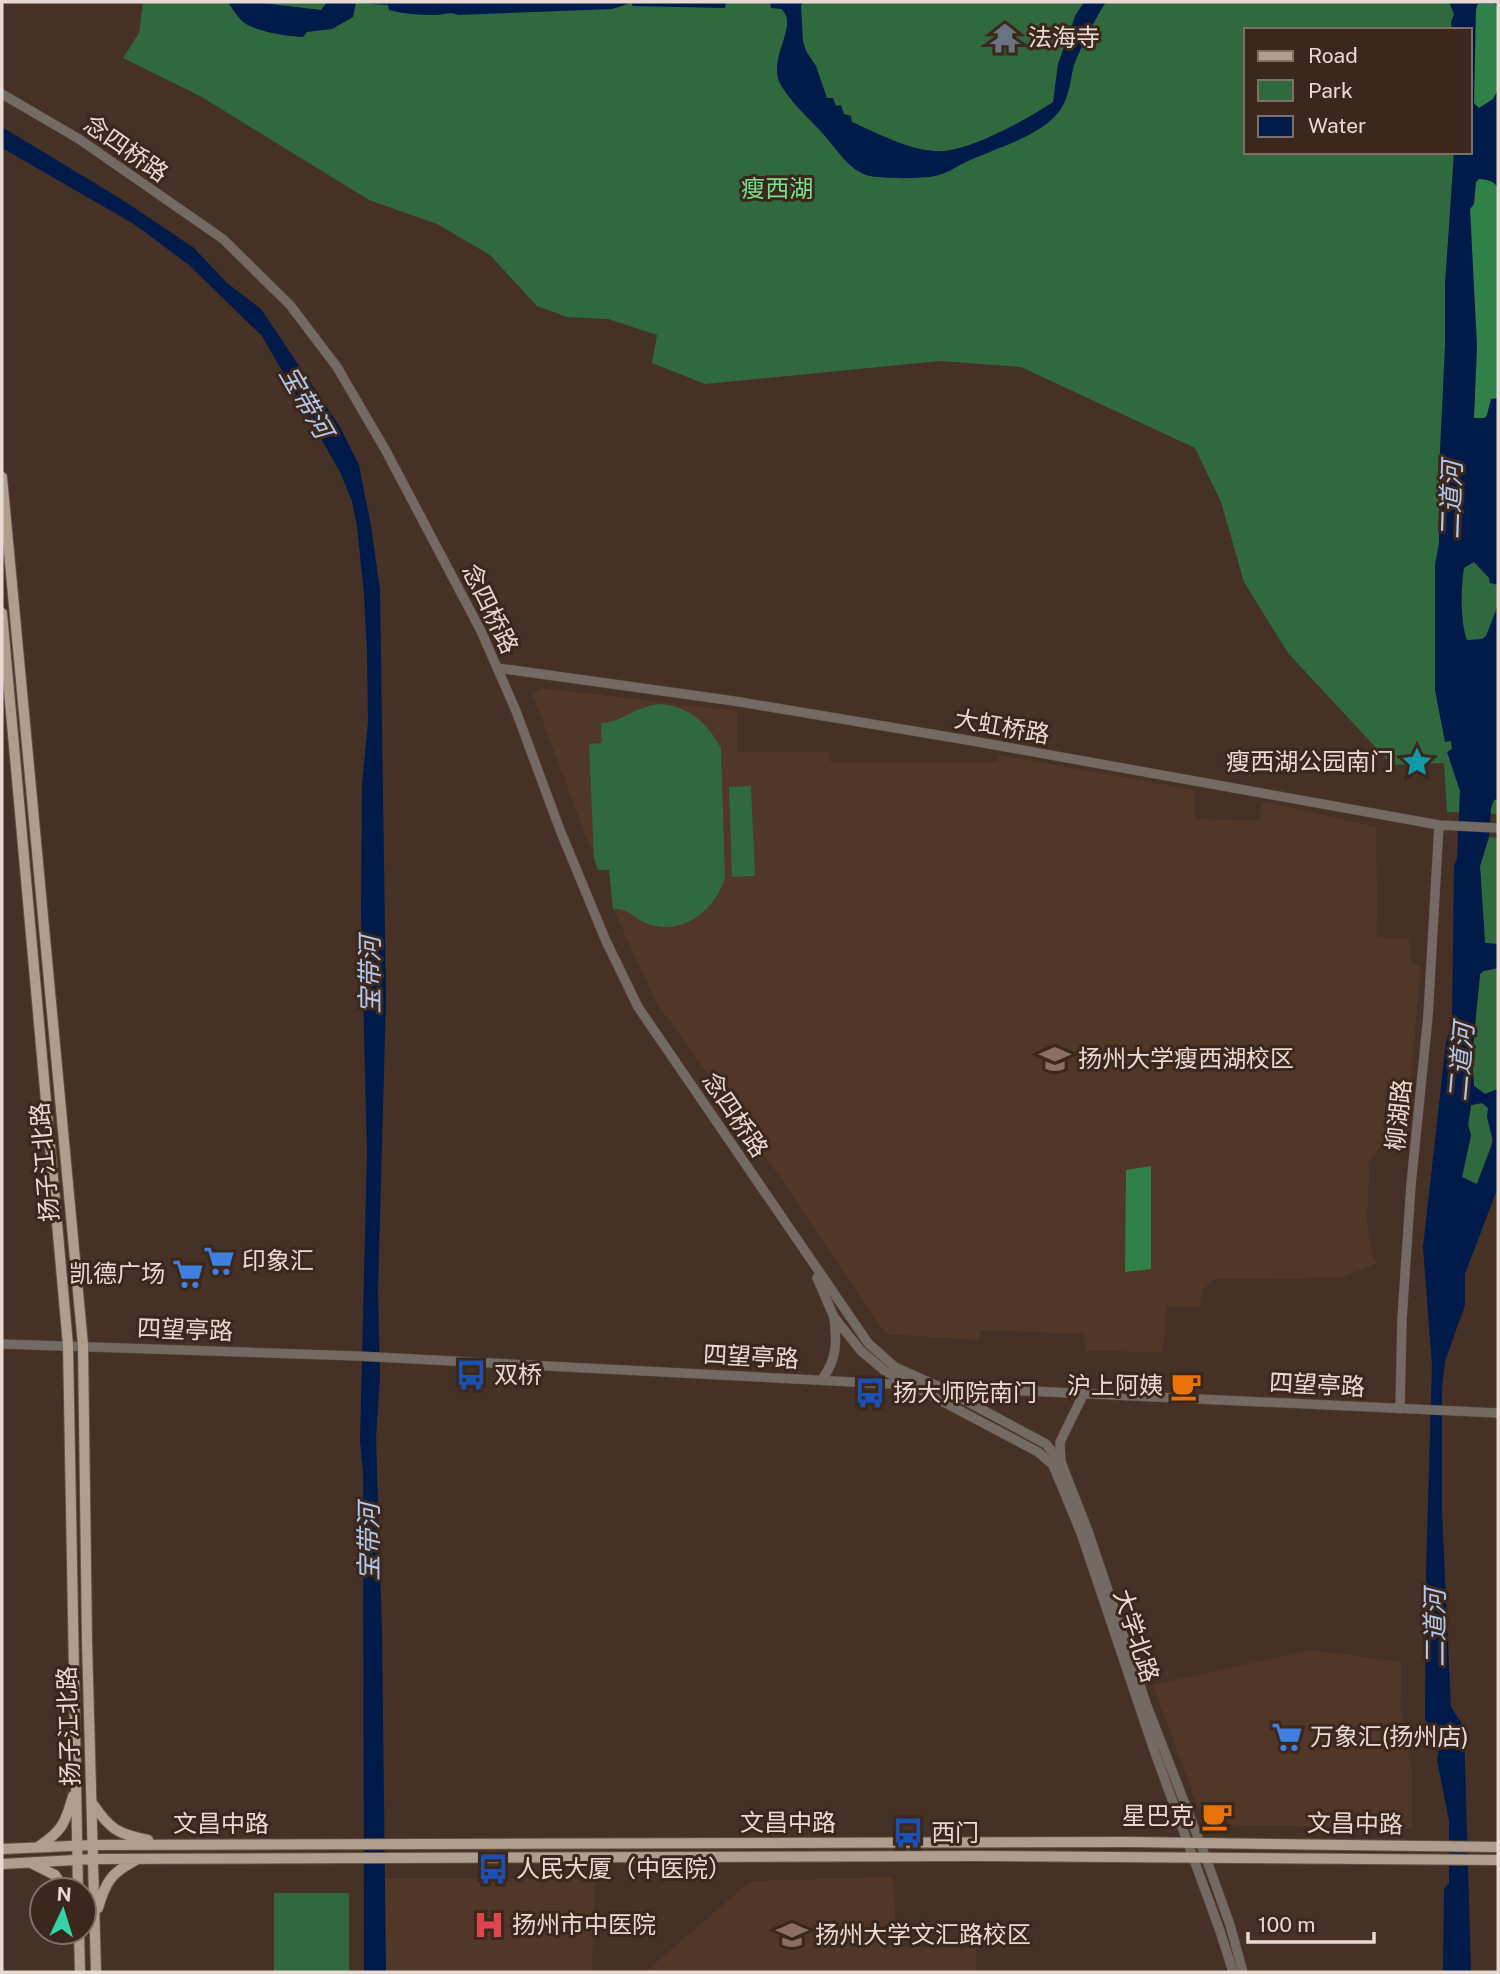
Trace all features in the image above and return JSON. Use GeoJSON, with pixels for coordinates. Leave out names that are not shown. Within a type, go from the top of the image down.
{"type":"FeatureCollection","features":[{"type":"Feature","properties":{"kind":"main road","name":"扬子江北路"},"geometry":{"type":"LineString","coordinates":[[2,477],[83,1345],[94,1876]]}},
{"type":"Feature","properties":{"kind":"main road","name":"扬子江北路"},"geometry":{"type":"LineString","coordinates":[[2,613],[68,1345],[78,1876]]}},
{"type":"Feature","properties":{"kind":"main road"},"geometry":{"type":"LineString","coordinates":[[37,1848],[57,1834],[68,1813],[76,1787]]}},
{"type":"Feature","properties":{"kind":"main road"},"geometry":{"type":"LineString","coordinates":[[92,1803],[107,1825],[124,1835],[177,1845]]}},
{"type":"Feature","properties":{"kind":"main road","name":"文昌中路"},"geometry":{"type":"LineString","coordinates":[[2,1849],[77,1845],[1194,1842],[1498,1847]]}},
{"type":"Feature","properties":{"kind":"main road","name":"文昌中路"},"geometry":{"type":"LineString","coordinates":[[2,1864],[93,1859],[946,1856],[1498,1860]]}},
{"type":"Feature","properties":{"kind":"main road"},"geometry":{"type":"LineString","coordinates":[[98,1910],[104,1886],[117,1870],[138,1859]]}},
{"type":"Feature","properties":{"kind":"main road"},"geometry":{"type":"LineString","coordinates":[[30,1862],[56,1876]]}},
{"type":"Feature","properties":{"kind":"main road"},"geometry":{"type":"LineString","coordinates":[[79,1946],[80,1972]]}},
{"type":"Feature","properties":{"kind":"main road"},"geometry":{"type":"LineString","coordinates":[[95,1946],[96,1972]]}},
{"type":"Feature","properties":{"kind":"street","name":"念四桥路"},"geometry":{"type":"LineString","coordinates":[[2,94],[79,139],[223,239],[290,305],[337,367],[386,451],[481,631],[516,711],[560,830],[606,941],[638,1007],[868,1343],[895,1367],[940,1387]]}},
{"type":"Feature","properties":{"kind":"street","name":"大虹桥路"},"geometry":{"type":"LineString","coordinates":[[498,668],[734,701],[934,734],[1438,825],[1497,828]]}},
{"type":"Feature","properties":{"kind":"street","name":"柳湖路"},"geometry":{"type":"LineString","coordinates":[[1400,1409],[1403,1306],[1411,1185],[1428,1016],[1438,825]]}},
{"type":"Feature","properties":{"kind":"street","name":"念四桥路"},"geometry":{"type":"LineString","coordinates":[[806,1254],[834,1317],[861,1351],[885,1371],[914,1385]]}},
{"type":"Feature","properties":{"kind":"street"},"geometry":{"type":"LineString","coordinates":[[822,1379],[831,1368],[837,1345],[834,1317]]}},
{"type":"Feature","properties":{"kind":"street","name":"四望亭路"},"geometry":{"type":"LineString","coordinates":[[2,1344],[357,1356],[1083,1395],[1498,1413]]}},
{"type":"Feature","properties":{"kind":"street","name":"大学北路"},"geometry":{"type":"LineString","coordinates":[[914,1385],[1038,1451],[1053,1465],[1082,1533],[1151,1740],[1194,1842],[1206,1858],[1230,1925],[1243,1972]]}},
{"type":"Feature","properties":{"kind":"street","name":"大学北路"},"geometry":{"type":"LineString","coordinates":[[940,1387],[1046,1444],[1061,1462],[1088,1531],[1194,1842],[1194,1858],[1233,1972]]}},
{"type":"Feature","properties":{"kind":"street"},"geometry":{"type":"LineString","coordinates":[[1061,1462],[1060,1442],[1083,1395]]}},
{"type":"Feature","properties":{"kind":"shaded area","name":"扬州大学瘦西湖校区"},"geometry":{"type":"Polygon","coordinates":[[[541,688],[737,711],[737,752],[829,752],[830,762],[997,762],[999,755],[1195,790],[1195,819],[1259,820],[1262,801],[1376,827],[1378,938],[1410,938],[1411,964],[1421,966],[1406,1133],[1385,1142],[1370,1160],[1367,1223],[1373,1257],[1378,1263],[1339,1278],[1212,1279],[1203,1291],[1201,1307],[1167,1307],[1163,1352],[1085,1351],[1084,1334],[980,1330],[978,1340],[886,1334],[738,1116],[656,1002],[613,909],[609,870],[598,870],[532,693],[541,688]]]}},
{"type":"Feature","properties":{"kind":"shaded area"},"geometry":{"type":"Polygon","coordinates":[[[1311,1650],[1401,1662],[1402,1715],[1412,1770],[1412,1829],[1204,1824],[1153,1685],[1311,1650]]]}},
{"type":"Feature","properties":{"kind":"shaded area","name":"扬州大学文汇路校区"},"geometry":{"type":"Polygon","coordinates":[[[894,1877],[896,1947],[976,1948],[977,1972],[645,1972],[751,1881],[894,1877]]]}},
{"type":"Feature","properties":{"kind":"shaded area","name":"扬州市中医院"},"geometry":{"type":"Polygon","coordinates":[[[384,1879],[595,1879],[592,1970],[597,1972],[386,1972],[384,1879]]]}},
{"type":"Feature","properties":{"kind":"green space","name":"瘦西湖"},"geometry":{"type":"Polygon","coordinates":[[[143,2],[1498,2],[1498,814],[1447,812],[1444,763],[1392,765],[1288,653],[1244,582],[1221,502],[1195,448],[1021,367],[940,361],[705,384],[652,363],[657,335],[608,319],[567,317],[537,306],[490,255],[437,224],[369,200],[200,96],[123,58],[139,33],[143,2]]]}},
{"type":"Feature","properties":{"kind":"green space"},"geometry":{"type":"Polygon","coordinates":[[[1478,4],[1495,4],[1498,7],[1498,90],[1493,99],[1479,108],[1474,103],[1475,15],[1478,4]]]}},
{"type":"Feature","properties":{"kind":"green space"},"geometry":{"type":"Polygon","coordinates":[[[1479,178],[1493,182],[1498,189],[1498,398],[1491,399],[1484,419],[1474,418],[1477,346],[1470,209],[1474,204],[1476,182],[1479,178]]]}},
{"type":"Feature","properties":{"kind":"green space"},"geometry":{"type":"Polygon","coordinates":[[[662,704],[681,709],[697,718],[721,748],[725,878],[720,890],[705,910],[695,918],[673,927],[648,924],[628,912],[613,909],[609,870],[598,870],[594,859],[589,744],[602,743],[601,723],[662,704]]]}},
{"type":"Feature","properties":{"kind":"green space"},"geometry":{"type":"Polygon","coordinates":[[[751,786],[755,876],[732,877],[729,787],[751,786]]]}},
{"type":"Feature","properties":{"kind":"green space"},"geometry":{"type":"Polygon","coordinates":[[[1489,837],[1498,838],[1498,944],[1485,943],[1480,866],[1489,837]]]}},
{"type":"Feature","properties":{"kind":"green space"},"geometry":{"type":"Polygon","coordinates":[[[1498,968],[1498,1089],[1485,1094],[1474,1086],[1472,1057],[1480,974],[1498,968]]]}},
{"type":"Feature","properties":{"kind":"green space"},"geometry":{"type":"Polygon","coordinates":[[[1482,1103],[1488,1108],[1492,1142],[1477,1185],[1462,1177],[1471,1135],[1468,1125],[1471,1105],[1482,1103]]]}},
{"type":"Feature","properties":{"kind":"green space"},"geometry":{"type":"Polygon","coordinates":[[[1151,1166],[1151,1269],[1125,1272],[1126,1170],[1151,1166]]]}},
{"type":"Feature","properties":{"kind":"green space"},"geometry":{"type":"Polygon","coordinates":[[[274,1893],[349,1893],[349,1971],[274,1971],[274,1893]]]}},
{"type":"Feature","properties":{"kind":"water"},"geometry":{"type":"Polygon","coordinates":[[[228,2],[254,2],[321,10],[327,2],[726,2],[725,8],[633,6],[631,3],[612,9],[458,15],[406,13],[389,10],[388,5],[356,3],[353,17],[332,29],[307,32],[303,37],[271,33],[247,25],[228,2]]]}},
{"type":"Feature","properties":{"kind":"water"},"geometry":{"type":"Polygon","coordinates":[[[770,2],[804,2],[801,5],[806,51],[816,66],[827,98],[833,98],[836,106],[841,105],[844,114],[851,116],[852,122],[909,146],[944,151],[986,139],[1053,102],[1058,64],[1075,16],[1084,2],[1106,2],[1079,54],[1064,104],[1053,119],[1029,135],[943,174],[900,178],[866,175],[853,168],[786,94],[778,77],[777,66],[787,24],[786,16],[781,9],[771,8],[770,2]]]}},
{"type":"Feature","properties":{"kind":"water","name":"二道河"},"geometry":{"type":"Polygon","coordinates":[[[1449,2],[1498,2],[1498,7],[1495,4],[1478,4],[1476,8],[1474,103],[1479,108],[1493,99],[1498,90],[1498,189],[1493,182],[1479,179],[1476,182],[1474,204],[1470,209],[1477,346],[1474,418],[1484,418],[1491,399],[1498,398],[1498,585],[1490,583],[1489,578],[1474,562],[1464,568],[1462,604],[1467,640],[1482,639],[1486,636],[1498,605],[1498,799],[1494,800],[1491,808],[1489,837],[1480,866],[1485,943],[1498,944],[1498,968],[1480,974],[1472,1057],[1474,1086],[1485,1094],[1498,1089],[1498,1187],[1465,1274],[1465,1305],[1445,1361],[1442,1388],[1442,1513],[1451,1707],[1464,1727],[1471,1972],[1443,1972],[1444,1889],[1449,1883],[1449,1821],[1437,1760],[1440,1743],[1438,1732],[1425,1720],[1432,1365],[1423,1247],[1446,1042],[1452,1024],[1454,866],[1457,858],[1460,791],[1447,752],[1452,749],[1451,741],[1445,742],[1435,690],[1435,565],[1439,543],[1445,284],[1454,154],[1472,154],[1472,28],[1452,28],[1454,14],[1449,2]],[[1482,1103],[1471,1105],[1468,1125],[1471,1135],[1462,1177],[1477,1184],[1493,1141],[1487,1117],[1488,1108],[1482,1103]]]}},
{"type":"Feature","properties":{"kind":"water","name":"宝带河"},"geometry":{"type":"Polygon","coordinates":[[[2,127],[121,199],[194,248],[227,283],[261,309],[340,427],[359,465],[380,590],[386,999],[378,1290],[380,1377],[376,1438],[382,1632],[386,1972],[364,1972],[363,1472],[360,1441],[367,1152],[361,914],[362,784],[368,722],[364,594],[352,501],[340,472],[262,336],[189,265],[134,224],[2,148],[2,127]]]}},
{"type":"Feature","properties":{"kind":"place","name":"法海寺"},"geometry":{"type":"Point","coordinates":[1005,38]}},
{"type":"Feature","properties":{"kind":"place","name":"瘦西湖公园南门"},"geometry":{"type":"Point","coordinates":[1417,762]}},
{"type":"Feature","properties":{"kind":"place","name":"扬州大学瘦西湖校区"},"geometry":{"type":"Point","coordinates":[1055,1059]}},
{"type":"Feature","properties":{"kind":"place","name":"印象汇"},"geometry":{"type":"Point","coordinates":[219,1261]}},
{"type":"Feature","properties":{"kind":"place","name":"凯德广场"},"geometry":{"type":"Point","coordinates":[188,1274]}},
{"type":"Feature","properties":{"kind":"place","name":"双桥"},"geometry":{"type":"Point","coordinates":[471,1375]}},
{"type":"Feature","properties":{"kind":"place","name":"沪上阿姨"},"geometry":{"type":"Point","coordinates":[1186,1386]}},
{"type":"Feature","properties":{"kind":"place","name":"扬大师院南门"},"geometry":{"type":"Point","coordinates":[870,1393]}},
{"type":"Feature","properties":{"kind":"place","name":"万象汇(扬州店)"},"geometry":{"type":"Point","coordinates":[1287,1737]}},
{"type":"Feature","properties":{"kind":"place","name":"星巴克"},"geometry":{"type":"Point","coordinates":[1217,1816]}},
{"type":"Feature","properties":{"kind":"place","name":"西门"},"geometry":{"type":"Point","coordinates":[908,1833]}},
{"type":"Feature","properties":{"kind":"place","name":"人民大厦（中医院）"},"geometry":{"type":"Point","coordinates":[493,1869]}},
{"type":"Feature","properties":{"kind":"place","name":"扬州市中医院"},"geometry":{"type":"Point","coordinates":[489,1925]}},
{"type":"Feature","properties":{"kind":"place","name":"扬州大学文汇路校区"},"geometry":{"type":"Point","coordinates":[792,1935]}}]}
